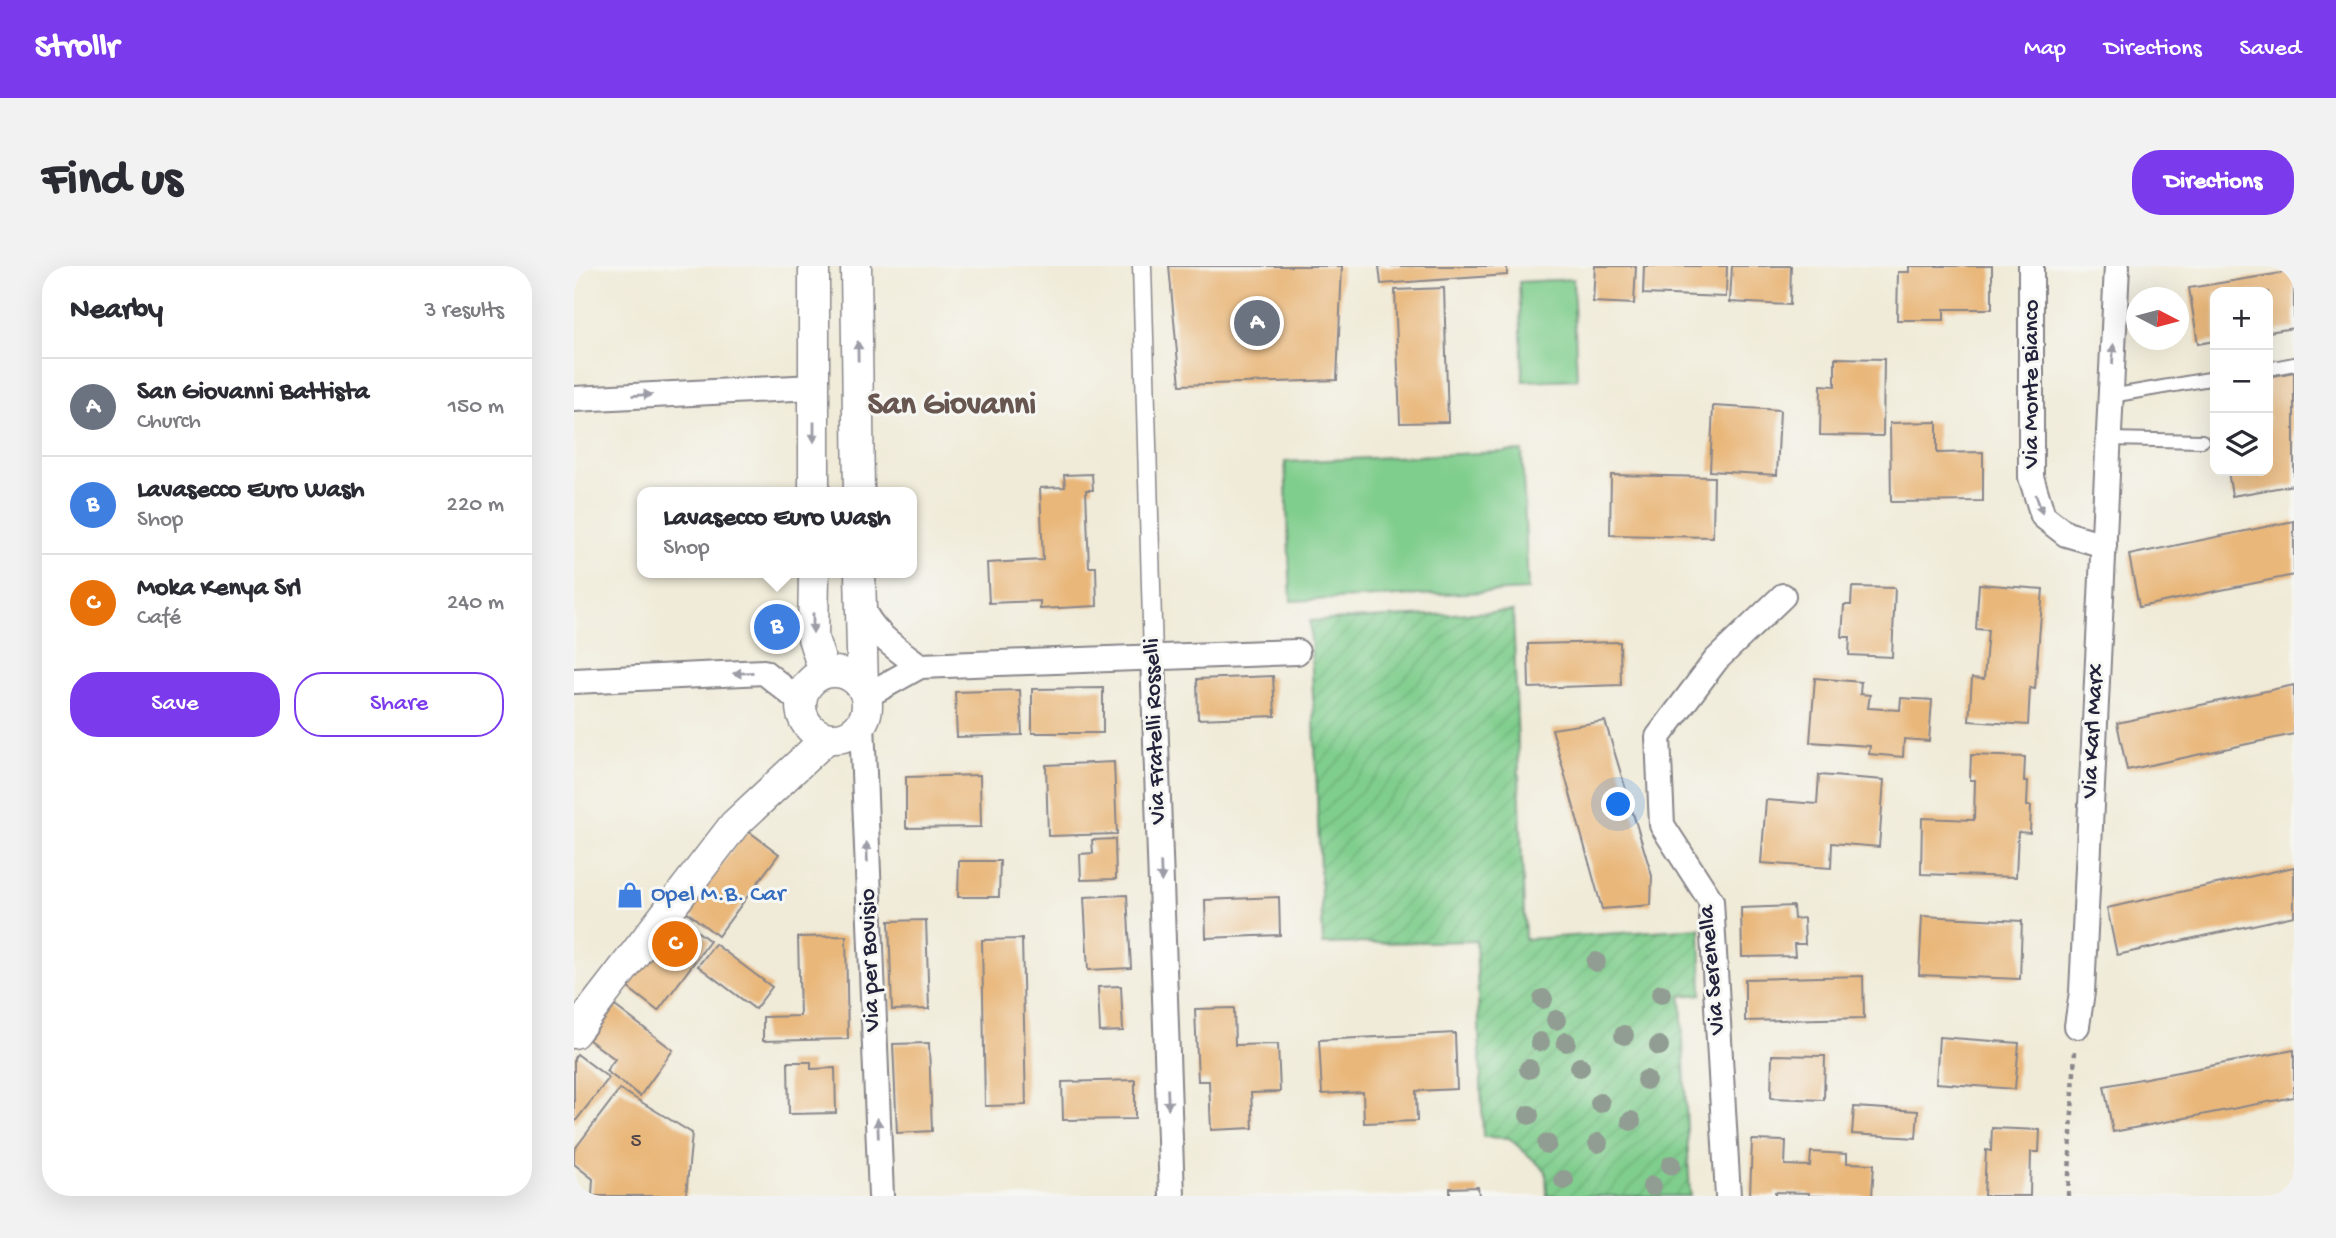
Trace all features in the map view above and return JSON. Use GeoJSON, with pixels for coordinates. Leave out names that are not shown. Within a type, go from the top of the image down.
{"type":"FeatureCollection","features":[{"type":"Feature","properties":{"kind":"street"},"geometry":{"type":"LineString","coordinates":[[814,266],[814,487]]}},
{"type":"Feature","properties":{"kind":"street"},"geometry":{"type":"LineString","coordinates":[[856,266],[859,487]]}},
{"type":"Feature","properties":{"kind":"street","name":"Via Fratelli Rosselli"},"geometry":{"type":"LineString","coordinates":[[1142,266],[1172,1196]]}},
{"type":"Feature","properties":{"kind":"street","name":"Via Monte Bianco"},"geometry":{"type":"LineString","coordinates":[[2031,266],[2031,477],[2043,516],[2066,534],[2104,545]]}},
{"type":"Feature","properties":{"kind":"street","name":"Via Karl Marx"},"geometry":{"type":"LineString","coordinates":[[2077,1026],[2082,992],[2117,266]]}},
{"type":"Feature","properties":{"kind":"street"},"geometry":{"type":"LineString","coordinates":[[574,399],[814,387]]}},
{"type":"Feature","properties":{"kind":"street"},"geometry":{"type":"LineString","coordinates":[[814,578],[813,638],[824,672]]}},
{"type":"Feature","properties":{"kind":"street"},"geometry":{"type":"LineString","coordinates":[[860,578],[864,702]]}},
{"type":"Feature","properties":{"kind":"street","name":"Via Serenella"},"geometry":{"type":"LineString","coordinates":[[1728,1196],[1711,901],[1662,825],[1658,737],[1716,660],[1783,596]]}},
{"type":"Feature","properties":{"kind":"street"},"geometry":{"type":"LineString","coordinates":[[861,606],[874,629],[920,666]]}},
{"type":"Feature","properties":{"kind":"street"},"geometry":{"type":"LineString","coordinates":[[864,702],[856,679],[846,673],[824,672],[808,684],[801,702],[804,721],[810,729],[827,737],[846,736],[864,702],[920,666],[1297,652]]}},
{"type":"Feature","properties":{"kind":"street"},"geometry":{"type":"LineString","coordinates":[[574,681],[764,672],[801,702]]}},
{"type":"Feature","properties":{"kind":"street","name":"Via per Bovisio"},"geometry":{"type":"LineString","coordinates":[[864,702],[881,1196]]}},
{"type":"Feature","properties":{"kind":"street"},"geometry":{"type":"LineString","coordinates":[[574,1033],[734,825],[827,737]]}},
{"type":"Feature","properties":{"kind":"lane"},"geometry":{"type":"LineString","coordinates":[[2273,368],[2294,364]]}},
{"type":"Feature","properties":{"kind":"lane"},"geometry":{"type":"LineString","coordinates":[[2111,396],[2210,379]]}},
{"type":"Feature","properties":{"kind":"lane"},"geometry":{"type":"LineString","coordinates":[[2109,439],[2202,441]]}},
{"type":"Feature","properties":{"kind":"path"},"geometry":{"type":"LineString","coordinates":[[2068,1196],[2077,1026]]}},
{"type":"Feature","properties":{"kind":"green space"},"geometry":{"type":"Polygon","coordinates":[[[1573,279],[1577,379],[1523,381],[1519,282],[1573,279]]]}},
{"type":"Feature","properties":{"kind":"green space"},"geometry":{"type":"Polygon","coordinates":[[[1522,451],[1528,590],[1291,601],[1285,462],[1522,451]]]}},
{"type":"Feature","properties":{"kind":"green space"},"geometry":{"type":"Polygon","coordinates":[[[1513,611],[1525,939],[1700,928],[1702,994],[1681,996],[1690,1196],[1547,1196],[1546,1171],[1509,1138],[1483,1137],[1476,941],[1323,944],[1310,621],[1513,611]]]}},
{"type":"Feature","properties":{"kind":"building"},"geometry":{"type":"Polygon","coordinates":[[[1169,266],[1342,266],[1337,380],[1180,385],[1169,266]]]}},
{"type":"Feature","properties":{"kind":"building"},"geometry":{"type":"Polygon","coordinates":[[[1379,266],[1507,266],[1507,275],[1381,284],[1379,266]]]}},
{"type":"Feature","properties":{"kind":"building"},"geometry":{"type":"Polygon","coordinates":[[[1595,266],[1636,266],[1634,304],[1593,302],[1595,266]]]}},
{"type":"Feature","properties":{"kind":"building"},"geometry":{"type":"Polygon","coordinates":[[[1644,266],[1727,266],[1726,297],[1643,294],[1644,266]]]}},
{"type":"Feature","properties":{"kind":"building"},"geometry":{"type":"Polygon","coordinates":[[[1732,266],[1791,266],[1790,305],[1730,302],[1732,266]]]}},
{"type":"Feature","properties":{"kind":"building"},"geometry":{"type":"Polygon","coordinates":[[[1909,266],[1992,266],[1992,309],[1944,309],[1944,320],[1897,320],[1898,272],[1909,272],[1909,266]]]}},
{"type":"Feature","properties":{"kind":"building"},"geometry":{"type":"Polygon","coordinates":[[[2294,271],[2294,328],[2273,331],[2273,287],[2210,287],[2210,342],[2198,344],[2189,288],[2294,271]]]}},
{"type":"Feature","properties":{"kind":"building"},"geometry":{"type":"Polygon","coordinates":[[[1444,288],[1448,422],[1400,423],[1395,290],[1444,288]]]}},
{"type":"Feature","properties":{"kind":"building"},"geometry":{"type":"Polygon","coordinates":[[[1835,358],[1884,359],[1883,436],[1820,435],[1821,385],[1835,386],[1835,358]]]}},
{"type":"Feature","properties":{"kind":"building"},"geometry":{"type":"Polygon","coordinates":[[[2294,372],[2294,485],[2232,496],[2229,476],[2273,476],[2273,376],[2294,372]]]}},
{"type":"Feature","properties":{"kind":"building"},"geometry":{"type":"Polygon","coordinates":[[[1713,406],[1780,410],[1777,475],[1710,471],[1713,406]]]}},
{"type":"Feature","properties":{"kind":"building"},"geometry":{"type":"Polygon","coordinates":[[[1937,422],[1937,453],[1983,452],[1983,501],[1891,502],[1890,423],[1937,422]]]}},
{"type":"Feature","properties":{"kind":"building"},"geometry":{"type":"Polygon","coordinates":[[[1092,474],[1093,490],[1086,490],[1089,567],[1096,567],[1097,606],[1040,609],[1040,601],[989,603],[987,563],[1043,560],[1040,488],[1065,487],[1064,475],[1092,474]]]}},
{"type":"Feature","properties":{"kind":"building"},"geometry":{"type":"Polygon","coordinates":[[[1611,475],[1714,477],[1713,537],[1610,535],[1611,475]]]}},
{"type":"Feature","properties":{"kind":"building"},"geometry":{"type":"Polygon","coordinates":[[[2294,521],[2294,575],[2139,607],[2129,555],[2294,521]]]}},
{"type":"Feature","properties":{"kind":"building"},"geometry":{"type":"Polygon","coordinates":[[[1979,584],[2043,589],[2035,689],[2030,688],[2028,725],[1969,721],[1972,678],[1984,679],[1988,630],[1976,629],[1979,584]]]}},
{"type":"Feature","properties":{"kind":"building"},"geometry":{"type":"Polygon","coordinates":[[[1852,587],[1895,588],[1892,657],[1849,655],[1850,637],[1842,637],[1844,605],[1851,605],[1852,587]]]}},
{"type":"Feature","properties":{"kind":"building"},"geometry":{"type":"Polygon","coordinates":[[[1620,642],[1621,685],[1529,688],[1528,644],[1620,642]]]}},
{"type":"Feature","properties":{"kind":"building"},"geometry":{"type":"Polygon","coordinates":[[[1273,676],[1275,716],[1198,719],[1197,679],[1273,676]]]}},
{"type":"Feature","properties":{"kind":"building"},"geometry":{"type":"Polygon","coordinates":[[[1815,678],[1861,682],[1860,694],[1870,695],[1868,708],[1900,710],[1901,698],[1932,700],[1929,741],[1904,739],[1903,757],[1869,754],[1870,746],[1810,742],[1815,678]]]}},
{"type":"Feature","properties":{"kind":"building"},"geometry":{"type":"Polygon","coordinates":[[[2294,685],[2294,734],[2127,770],[2117,723],[2294,685]]]}},
{"type":"Feature","properties":{"kind":"building"},"geometry":{"type":"Polygon","coordinates":[[[1103,688],[1103,733],[1032,733],[1032,689],[1103,688]]]}},
{"type":"Feature","properties":{"kind":"building"},"geometry":{"type":"Polygon","coordinates":[[[1020,690],[1022,735],[957,737],[955,692],[1020,690]]]}},
{"type":"Feature","properties":{"kind":"building"},"geometry":{"type":"Polygon","coordinates":[[[1605,721],[1652,876],[1651,905],[1602,909],[1552,729],[1605,721]]]}},
{"type":"Feature","properties":{"kind":"building"},"geometry":{"type":"Polygon","coordinates":[[[1971,755],[2025,757],[2027,806],[2031,806],[2030,833],[2018,832],[2016,877],[1921,874],[1922,818],[1974,820],[1975,780],[1970,780],[1971,755]]]}},
{"type":"Feature","properties":{"kind":"building"},"geometry":{"type":"Polygon","coordinates":[[[1114,762],[1117,834],[1048,836],[1046,765],[1114,762]]]}},
{"type":"Feature","properties":{"kind":"building"},"geometry":{"type":"Polygon","coordinates":[[[980,775],[981,827],[906,828],[906,777],[980,775]]]}},
{"type":"Feature","properties":{"kind":"building"},"geometry":{"type":"Polygon","coordinates":[[[1819,775],[1884,780],[1879,847],[1832,843],[1831,868],[1761,863],[1766,800],[1817,804],[1819,775]]]}},
{"type":"Feature","properties":{"kind":"building"},"geometry":{"type":"Polygon","coordinates":[[[747,830],[779,854],[718,936],[687,912],[747,830]]]}},
{"type":"Feature","properties":{"kind":"building"},"geometry":{"type":"Polygon","coordinates":[[[1115,839],[1116,879],[1081,880],[1080,854],[1093,853],[1092,840],[1115,839]]]}},
{"type":"Feature","properties":{"kind":"building"},"geometry":{"type":"Polygon","coordinates":[[[959,861],[1000,861],[999,897],[958,897],[959,861]]]}},
{"type":"Feature","properties":{"kind":"building"},"geometry":{"type":"Polygon","coordinates":[[[2294,867],[2294,916],[2117,955],[2107,908],[2294,867]]]}},
{"type":"Feature","properties":{"kind":"building"},"geometry":{"type":"Polygon","coordinates":[[[1127,895],[1131,968],[1088,970],[1084,897],[1127,895]]]}},
{"type":"Feature","properties":{"kind":"building"},"geometry":{"type":"Polygon","coordinates":[[[1279,897],[1280,935],[1206,938],[1205,900],[1279,897]]]}},
{"type":"Feature","properties":{"kind":"building"},"geometry":{"type":"Polygon","coordinates":[[[1793,906],[1794,919],[1804,918],[1805,944],[1794,944],[1795,956],[1742,957],[1741,908],[1793,906]]]}},
{"type":"Feature","properties":{"kind":"building"},"geometry":{"type":"Polygon","coordinates":[[[1922,916],[2022,921],[2020,979],[1919,975],[1922,916]]]}},
{"type":"Feature","properties":{"kind":"building"},"geometry":{"type":"Polygon","coordinates":[[[678,917],[710,941],[658,1011],[627,987],[678,917]]]}},
{"type":"Feature","properties":{"kind":"building"},"geometry":{"type":"Polygon","coordinates":[[[926,920],[929,1009],[892,1010],[889,921],[926,920]]]}},
{"type":"Feature","properties":{"kind":"building"},"geometry":{"type":"Polygon","coordinates":[[[846,936],[848,1039],[763,1041],[763,1017],[800,1016],[798,937],[846,936]]]}},
{"type":"Feature","properties":{"kind":"building"},"geometry":{"type":"Polygon","coordinates":[[[1022,939],[1026,1105],[985,1106],[982,940],[1022,939]]]}},
{"type":"Feature","properties":{"kind":"building"},"geometry":{"type":"Polygon","coordinates":[[[715,944],[772,987],[755,1009],[698,966],[715,944]]]}},
{"type":"Feature","properties":{"kind":"building"},"geometry":{"type":"Polygon","coordinates":[[[1863,976],[1864,1018],[1745,1021],[1745,979],[1863,976]]]}},
{"type":"Feature","properties":{"kind":"building"},"geometry":{"type":"Polygon","coordinates":[[[1121,986],[1123,1031],[1100,1032],[1098,987],[1121,986]]]}},
{"type":"Feature","properties":{"kind":"building"},"geometry":{"type":"Polygon","coordinates":[[[615,1006],[673,1050],[640,1096],[606,1071],[615,1059],[589,1040],[615,1006]]]}},
{"type":"Feature","properties":{"kind":"building"},"geometry":{"type":"Polygon","coordinates":[[[1234,1008],[1235,1045],[1278,1044],[1280,1092],[1251,1093],[1253,1128],[1211,1130],[1209,1081],[1198,1081],[1195,1009],[1234,1008]]]}},
{"type":"Feature","properties":{"kind":"building"},"geometry":{"type":"Polygon","coordinates":[[[1455,1033],[1457,1089],[1416,1091],[1417,1121],[1364,1123],[1363,1092],[1322,1094],[1319,1040],[1455,1033]]]}},
{"type":"Feature","properties":{"kind":"building"},"geometry":{"type":"Polygon","coordinates":[[[1939,1037],[2019,1043],[2015,1089],[1936,1083],[1939,1037]]]}},
{"type":"Feature","properties":{"kind":"building"},"geometry":{"type":"Polygon","coordinates":[[[929,1043],[932,1131],[897,1133],[893,1044],[929,1043]]]}},
{"type":"Feature","properties":{"kind":"building"},"geometry":{"type":"Polygon","coordinates":[[[2294,1050],[2294,1097],[2113,1132],[2104,1086],[2294,1050]]]}},
{"type":"Feature","properties":{"kind":"building"},"geometry":{"type":"Polygon","coordinates":[[[577,1054],[609,1078],[574,1123],[574,1058],[577,1054]]]}},
{"type":"Feature","properties":{"kind":"building"},"geometry":{"type":"Polygon","coordinates":[[[1772,1055],[1825,1056],[1824,1100],[1771,1098],[1772,1055]]]}},
{"type":"Feature","properties":{"kind":"building"},"geometry":{"type":"Polygon","coordinates":[[[788,1062],[811,1062],[811,1069],[835,1068],[836,1113],[789,1114],[788,1062]]]}},
{"type":"Feature","properties":{"kind":"building"},"geometry":{"type":"Polygon","coordinates":[[[1135,1080],[1135,1119],[1063,1120],[1062,1082],[1135,1080]]]}},
{"type":"Feature","properties":{"kind":"building"},"geometry":{"type":"Polygon","coordinates":[[[620,1089],[692,1133],[686,1196],[592,1196],[593,1179],[574,1164],[574,1150],[620,1089]]]}},
{"type":"Feature","properties":{"kind":"building"},"geometry":{"type":"Polygon","coordinates":[[[1854,1107],[1918,1111],[1916,1138],[1852,1134],[1854,1107]]]}},
{"type":"Feature","properties":{"kind":"building"},"geometry":{"type":"Polygon","coordinates":[[[1992,1128],[2040,1130],[2039,1152],[2031,1152],[2030,1196],[1984,1196],[1986,1150],[1991,1151],[1992,1128]]]}},
{"type":"Feature","properties":{"kind":"building"},"geometry":{"type":"Polygon","coordinates":[[[1752,1140],[1786,1141],[1785,1165],[1810,1166],[1811,1152],[1847,1154],[1847,1163],[1874,1164],[1872,1196],[1809,1196],[1809,1193],[1775,1192],[1775,1196],[1750,1196],[1752,1140]]]}},
{"type":"Feature","properties":{"kind":"building"},"geometry":{"type":"Polygon","coordinates":[[[1478,1187],[1479,1196],[1450,1196],[1450,1188],[1478,1187]]]}},
{"type":"Feature","properties":{"kind":"place","name":"San Giovanni Battista"},"geometry":{"type":"Point","coordinates":[1257,323]}},
{"type":"Feature","properties":{"kind":"place","name":"Lavasecco Euro Wash"},"geometry":{"type":"Point","coordinates":[777,627]}},
{"type":"Feature","properties":{"kind":"place","name":"Opel M.B. Car"},"geometry":{"type":"Point","coordinates":[630,895]}},
{"type":"Feature","properties":{"kind":"place","name":"Moka Kenya Srl"},"geometry":{"type":"Point","coordinates":[675,944]}},
{"type":"Feature","properties":{"kind":"district","name":"San Giovanni"},"geometry":{"type":"Point","coordinates":[952,406]}}]}
